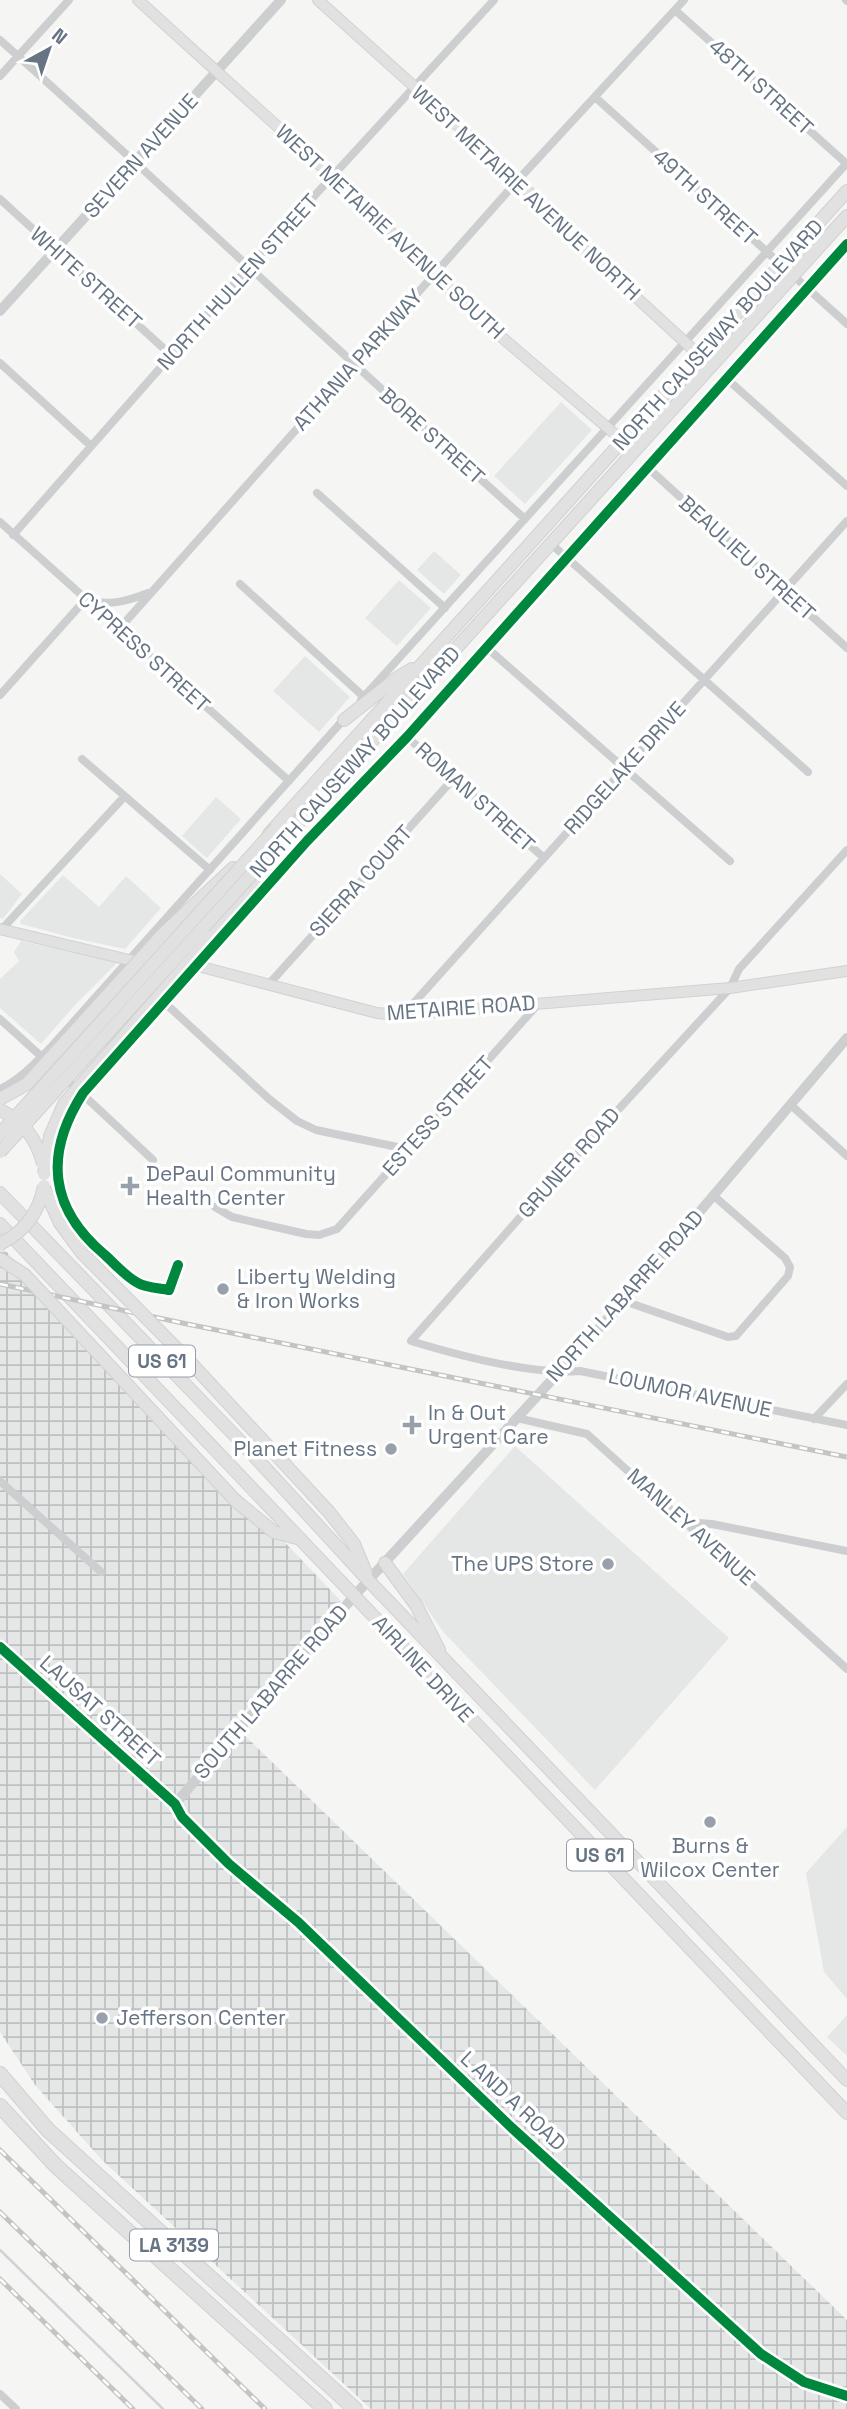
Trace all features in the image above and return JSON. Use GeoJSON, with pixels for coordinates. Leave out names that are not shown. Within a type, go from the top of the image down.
{"type":"FeatureCollection","features":[{"type":"Feature","properties":{"kind":"highway","name":"NORTH CAUSEWAY BOULEVARD"},"geometry":{"type":"LineString","coordinates":[[0,1134],[847,191]]}},
{"type":"Feature","properties":{"kind":"highway","name":"NORTH CAUSEWAY BOULEVARD"},"geometry":{"type":"LineString","coordinates":[[0,1152],[847,216]]}},
{"type":"Feature","properties":{"kind":"highway"},"geometry":{"type":"LineString","coordinates":[[344,720],[397,678],[425,661]]}},
{"type":"Feature","properties":{"kind":"highway"},"geometry":{"type":"LineString","coordinates":[[0,1100],[27,1084],[165,932],[276,828]]}},
{"type":"Feature","properties":{"kind":"highway"},"geometry":{"type":"LineString","coordinates":[[0,1244],[26,1225],[38,1208],[50,1136],[64,1104],[211,937],[286,836]]}},
{"type":"Feature","properties":{"kind":"highway"},"geometry":{"type":"LineString","coordinates":[[0,1110],[13,1117],[32,1136],[38,1148],[44,1181],[60,1223],[82,1252],[190,1362],[329,1512],[354,1544],[368,1580]]}},
{"type":"Feature","properties":{"kind":"highway","name":"AIRLINE DRIVE"},"geometry":{"type":"LineString","coordinates":[[0,1193],[243,1444],[368,1580],[847,2080]]}},
{"type":"Feature","properties":{"kind":"highway","name":"AIRLINE DRIVE"},"geometry":{"type":"LineString","coordinates":[[0,1224],[847,2113]]}},
{"type":"Feature","properties":{"kind":"highway"},"geometry":{"type":"LineString","coordinates":[[0,1259],[24,1276],[236,1501],[274,1532],[299,1539]]}},
{"type":"Feature","properties":{"kind":"highway"},"geometry":{"type":"LineString","coordinates":[[385,1563],[416,1605],[435,1638],[442,1657]]}},
{"type":"Feature","properties":{"kind":"highway"},"geometry":{"type":"LineString","coordinates":[[504,1754],[547,1789],[558,1792],[566,1786]]}},
{"type":"Feature","properties":{"kind":"highway"},"geometry":{"type":"LineString","coordinates":[[763,2025],[779,2009]]}},
{"type":"Feature","properties":{"kind":"highway","name":"LA 3139"},"geometry":{"type":"LineString","coordinates":[[0,2074],[48,2130],[355,2409]]}},
{"type":"Feature","properties":{"kind":"highway","name":"LA 3139"},"geometry":{"type":"LineString","coordinates":[[0,2106],[56,2166],[325,2409]]}},
{"type":"Feature","properties":{"kind":"main road","name":"WEST METAIRIE AVENUE SOUTH"},"geometry":{"type":"LineString","coordinates":[[138,0],[332,176],[492,329],[623,441]]}},
{"type":"Feature","properties":{"kind":"main road","name":"WEST METAIRIE AVENUE NORTH"},"geometry":{"type":"LineString","coordinates":[[318,0],[518,180],[565,232],[699,355]]}},
{"type":"Feature","properties":{"kind":"main road"},"geometry":{"type":"LineString","coordinates":[[684,397],[702,362],[699,355]]}},
{"type":"Feature","properties":{"kind":"main road"},"geometry":{"type":"LineString","coordinates":[[623,441],[640,442],[651,433]]}},
{"type":"Feature","properties":{"kind":"main road","name":"METAIRIE ROAD"},"geometry":{"type":"LineString","coordinates":[[1,929],[129,960],[198,966],[377,1013],[403,1015],[730,988],[847,971]]}},
{"type":"Feature","properties":{"kind":"street"},"geometry":{"type":"LineString","coordinates":[[0,76],[68,0]]}},
{"type":"Feature","properties":{"kind":"street","name":"SEVERN AVENUE"},"geometry":{"type":"LineString","coordinates":[[0,311],[281,0]]}},
{"type":"Feature","properties":{"kind":"street","name":"NORTH HULLEN STREET"},"geometry":{"type":"LineString","coordinates":[[13,535],[250,266],[494,0]]}},
{"type":"Feature","properties":{"kind":"street","name":"ATHANIA PARKWAY"},"geometry":{"type":"LineString","coordinates":[[119,629],[518,180],[684,0]]}},
{"type":"Feature","properties":{"kind":"street","name":"48TH STREET"},"geometry":{"type":"LineString","coordinates":[[676,10],[847,164]]}},
{"type":"Feature","properties":{"kind":"street","name":"BORE STREET"},"geometry":{"type":"LineString","coordinates":[[0,40],[525,519]]}},
{"type":"Feature","properties":{"kind":"street","name":"49TH STREET"},"geometry":{"type":"LineString","coordinates":[[594,97],[847,324]]}},
{"type":"Feature","properties":{"kind":"street","name":"NORTH CAUSEWAY BOULEVARD"},"geometry":{"type":"LineString","coordinates":[[0,1089],[20,1077],[41,1057],[847,164]]}},
{"type":"Feature","properties":{"kind":"street","name":"WHITE STREET"},"geometry":{"type":"LineString","coordinates":[[0,199],[172,356]]}},
{"type":"Feature","properties":{"kind":"street","name":"NORTH CAUSEWAY BOULEVARD"},"geometry":{"type":"LineString","coordinates":[[178,1265],[169,1290],[138,1284],[93,1245],[74,1223],[65,1207],[56,1164],[63,1131],[83,1093],[307,841],[407,737],[847,244]]}},
{"type":"Feature","properties":{"kind":"street"},"geometry":{"type":"LineString","coordinates":[[0,363],[91,446]]}},
{"type":"Feature","properties":{"kind":"street"},"geometry":{"type":"LineString","coordinates":[[727,379],[847,486]]}},
{"type":"Feature","properties":{"kind":"street","name":"BEAULIEU STREET"},"geometry":{"type":"LineString","coordinates":[[647,467],[847,648]]}},
{"type":"Feature","properties":{"kind":"street"},"geometry":{"type":"LineString","coordinates":[[317,493],[445,608]]}},
{"type":"Feature","properties":{"kind":"street","name":"RIDGELAKE DRIVE"},"geometry":{"type":"LineString","coordinates":[[403,1015],[847,521]]}},
{"type":"Feature","properties":{"kind":"street","name":"CYPRESS STREET"},"geometry":{"type":"LineString","coordinates":[[0,522],[289,781]]}},
{"type":"Feature","properties":{"kind":"street"},"geometry":{"type":"LineString","coordinates":[[539,534],[808,772]]}},
{"type":"Feature","properties":{"kind":"street"},"geometry":{"type":"LineString","coordinates":[[240,584],[364,697]]}},
{"type":"Feature","properties":{"kind":"street"},"geometry":{"type":"LineString","coordinates":[[3,692],[85,600],[105,605],[125,603],[150,592]]}},
{"type":"Feature","properties":{"kind":"street"},"geometry":{"type":"LineString","coordinates":[[486,647],[730,861]]}},
{"type":"Feature","properties":{"kind":"street","name":"ROMAN STREET"},"geometry":{"type":"LineString","coordinates":[[407,737],[543,857]]}},
{"type":"Feature","properties":{"kind":"street"},"geometry":{"type":"LineString","coordinates":[[82,759],[210,870]]}},
{"type":"Feature","properties":{"kind":"street","name":"SIERRA COURT"},"geometry":{"type":"LineString","coordinates":[[269,984],[454,778]]}},
{"type":"Feature","properties":{"kind":"street"},"geometry":{"type":"LineString","coordinates":[[1,929],[124,797]]}},
{"type":"Feature","properties":{"kind":"street","name":"GRUNER ROAD"},"geometry":{"type":"LineString","coordinates":[[411,1340],[730,988],[739,969],[847,850]]}},
{"type":"Feature","properties":{"kind":"street"},"geometry":{"type":"LineString","coordinates":[[165,1003],[270,1100],[297,1121],[316,1130],[407,1149]]}},
{"type":"Feature","properties":{"kind":"street","name":"ESTESS STREET"},"geometry":{"type":"LineString","coordinates":[[215,1207],[232,1217],[306,1234],[318,1235],[337,1229],[539,1003]]}},
{"type":"Feature","properties":{"kind":"street"},"geometry":{"type":"LineString","coordinates":[[0,1019],[153,1160]]}},
{"type":"Feature","properties":{"kind":"street","name":"NORTH LABARRE ROAD"},"geometry":{"type":"LineString","coordinates":[[368,1580],[624,1301],[847,1038]]}},
{"type":"Feature","properties":{"kind":"street"},"geometry":{"type":"LineString","coordinates":[[792,1106],[847,1156]]}},
{"type":"Feature","properties":{"kind":"street"},"geometry":{"type":"LineString","coordinates":[[624,1301],[728,1337],[736,1336],[788,1276],[790,1267],[785,1258],[714,1196]]}},
{"type":"Feature","properties":{"kind":"street","name":"LOUMOR AVENUE"},"geometry":{"type":"LineString","coordinates":[[411,1340],[448,1352],[557,1373],[580,1371],[847,1425]]}},
{"type":"Feature","properties":{"kind":"street"},"geometry":{"type":"LineString","coordinates":[[814,1419],[847,1384]]}},
{"type":"Feature","properties":{"kind":"street","name":"MANLEY AVENUE"},"geometry":{"type":"LineString","coordinates":[[517,1418],[587,1434],[847,1669]]}},
{"type":"Feature","properties":{"kind":"street"},"geometry":{"type":"LineString","coordinates":[[0,1481],[101,1572]]}},
{"type":"Feature","properties":{"kind":"street"},"geometry":{"type":"LineString","coordinates":[[686,1522],[712,1524],[847,1551]]}},
{"type":"Feature","properties":{"kind":"street","name":"SOUTH LABARRE ROAD"},"geometry":{"type":"LineString","coordinates":[[175,1804],[368,1580]]}},
{"type":"Feature","properties":{"kind":"street","name":"LAUSAT STREET"},"geometry":{"type":"LineString","coordinates":[[0,1647],[175,1804]]}},
{"type":"Feature","properties":{"kind":"street","name":"L AND A ROAD"},"geometry":{"type":"LineString","coordinates":[[175,1804],[182,1817],[229,1864],[298,1922],[512,2128],[761,2354],[804,2382],[847,2396]]}},
{"type":"Feature","properties":{"kind":"street"},"geometry":{"type":"LineString","coordinates":[[0,2394],[16,2409]]}},
{"type":"Feature","properties":{"kind":"shaded area"},"geometry":{"type":"Polygon","coordinates":[[[561,402],[592,430],[525,504],[494,476],[561,402]]]}},
{"type":"Feature","properties":{"kind":"shaded area"},"geometry":{"type":"Polygon","coordinates":[[[434,551],[461,575],[444,594],[417,570],[434,551]]]}},
{"type":"Feature","properties":{"kind":"shaded area"},"geometry":{"type":"Polygon","coordinates":[[[399,580],[431,608],[397,646],[365,618],[399,580]]]}},
{"type":"Feature","properties":{"kind":"shaded area"},"geometry":{"type":"Polygon","coordinates":[[[305,656],[350,697],[319,732],[273,691],[305,656]]]}},
{"type":"Feature","properties":{"kind":"shaded area"},"geometry":{"type":"Polygon","coordinates":[[[216,797],[241,819],[207,858],[182,836],[216,797]]]}},
{"type":"Feature","properties":{"kind":"shaded area"},"geometry":{"type":"Polygon","coordinates":[[[0,874],[22,894],[3,919],[0,918],[0,874]]]}},
{"type":"Feature","properties":{"kind":"shaded area"},"geometry":{"type":"Polygon","coordinates":[[[63,875],[99,907],[126,876],[161,908],[125,949],[21,924],[20,921],[63,875]]]}},
{"type":"Feature","properties":{"kind":"shaded area"},"geometry":{"type":"Polygon","coordinates":[[[21,941],[118,962],[41,1044],[0,1008],[0,979],[19,961],[14,952],[21,941]]]}},
{"type":"Feature","properties":{"kind":"shaded area"},"geometry":{"type":"Polygon","coordinates":[[[0,1245],[341,1601],[233,1724],[847,2320],[847,2409],[371,2409],[102,2160],[35,2085],[0,2032],[0,1245]]]}},
{"type":"Feature","properties":{"kind":"shaded area"},"geometry":{"type":"Polygon","coordinates":[[[515,1446],[729,1638],[595,1790],[444,1633],[403,1574],[515,1446]]]}},
{"type":"Feature","properties":{"kind":"shaded area"},"geometry":{"type":"Polygon","coordinates":[[[847,1827],[847,1999],[824,1972],[806,1873],[847,1827]]]}},
{"type":"Feature","properties":{"kind":"shaded area"},"geometry":{"type":"Polygon","coordinates":[[[847,2015],[847,2056],[827,2037],[847,2015]]]}},
{"type":"Feature","properties":{"kind":"waterway"},"geometry":{"type":"LineString","coordinates":[[0,2250],[163,2409]]}},
{"type":"Feature","properties":{"kind":"railway"},"geometry":{"type":"LineString","coordinates":[[0,1284],[847,1457]]}},
{"type":"Feature","properties":{"kind":"railway"},"geometry":{"type":"LineString","coordinates":[[0,2150],[265,2409]]}},
{"type":"Feature","properties":{"kind":"railway"},"geometry":{"type":"LineString","coordinates":[[0,2212],[202,2409]]}},
{"type":"Feature","properties":{"kind":"railway"},"geometry":{"type":"LineString","coordinates":[[0,2279],[133,2409]]}},
{"type":"Feature","properties":{"kind":"cycle path"},"geometry":{"type":"LineString","coordinates":[[178,1265],[169,1290],[141,1285],[125,1274],[86,1237],[72,1218],[58,1179],[58,1159],[62,1137],[83,1093],[307,841],[407,737],[847,244]]}},
{"type":"Feature","properties":{"kind":"cycle path"},"geometry":{"type":"LineString","coordinates":[[0,1647],[175,1804],[182,1817],[229,1864],[298,1922],[512,2128],[761,2354],[804,2382],[847,2396]]}},
{"type":"Feature","properties":{"kind":"place","name":"DePaul Community Health Center"},"geometry":{"type":"Point","coordinates":[130,1186]}},
{"type":"Feature","properties":{"kind":"place","name":"Liberty Welding & Iron Works"},"geometry":{"type":"Point","coordinates":[223,1289]}},
{"type":"Feature","properties":{"kind":"place","name":"In & Out Urgent Care"},"geometry":{"type":"Point","coordinates":[412,1425]}},
{"type":"Feature","properties":{"kind":"place","name":"Planet Fitness"},"geometry":{"type":"Point","coordinates":[391,1449]}},
{"type":"Feature","properties":{"kind":"place","name":"The UPS Store"},"geometry":{"type":"Point","coordinates":[608,1564]}},
{"type":"Feature","properties":{"kind":"place","name":"Burns & Wilcox Center"},"geometry":{"type":"Point","coordinates":[710,1822]}},
{"type":"Feature","properties":{"kind":"place","name":"Jefferson Center"},"geometry":{"type":"Point","coordinates":[102,2018]}}]}
